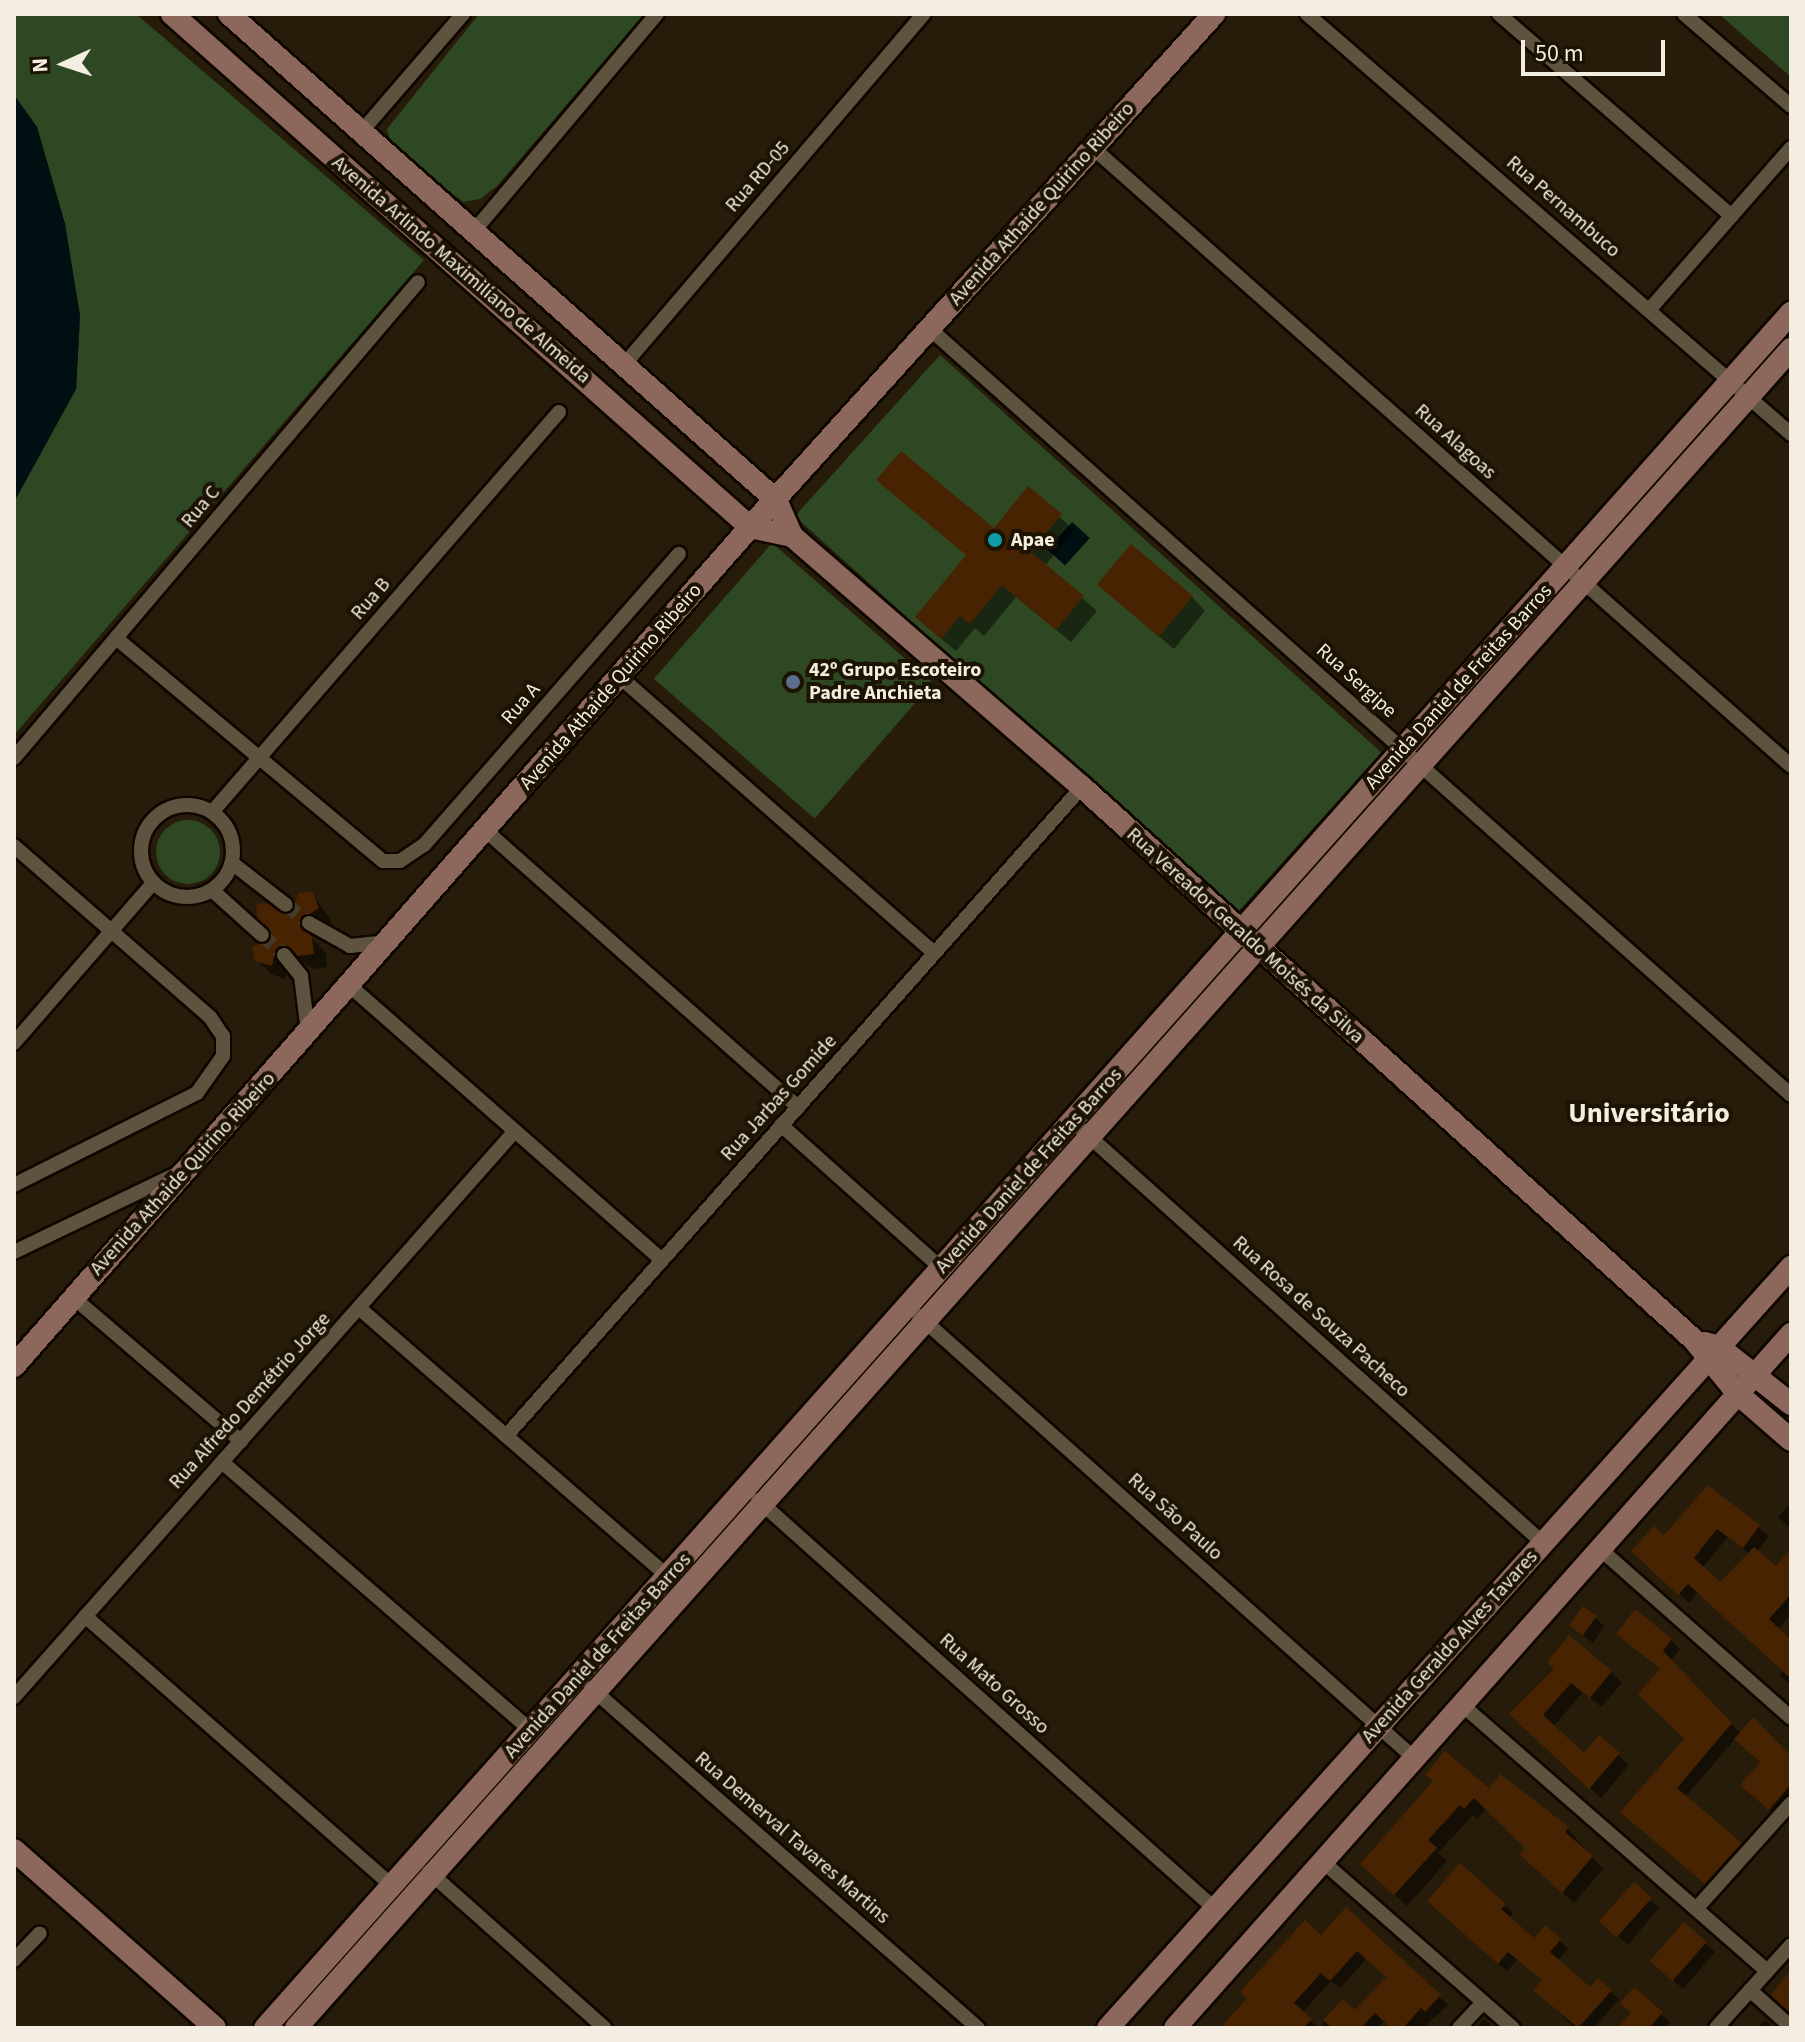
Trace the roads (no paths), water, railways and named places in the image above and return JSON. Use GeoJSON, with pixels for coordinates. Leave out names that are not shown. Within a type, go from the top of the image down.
{"type":"FeatureCollection","features":[{"type":"Feature","properties":{"kind":"street","name":"Avenida Arlindo Maximiliano de Almeida"},"geometry":{"type":"LineString","coordinates":[[172,14],[750,527]]}},
{"type":"Feature","properties":{"kind":"street","name":"Avenida Arlindo Maximiliano de Almeida"},"geometry":{"type":"LineString","coordinates":[[229,14],[776,500]]}},
{"type":"Feature","properties":{"kind":"street"},"geometry":{"type":"LineString","coordinates":[[362,131],[463,14]]}},
{"type":"Feature","properties":{"kind":"street"},"geometry":{"type":"LineString","coordinates":[[474,231],[657,14]]}},
{"type":"Feature","properties":{"kind":"street","name":"Rua RD-05"},"geometry":{"type":"LineString","coordinates":[[623,366],[924,14]]}},
{"type":"Feature","properties":{"kind":"street","name":"Avenida Athaide Quirino Ribeiro"},"geometry":{"type":"LineString","coordinates":[[14,1366],[750,527],[1214,14]]}},
{"type":"Feature","properties":{"kind":"street","name":"Rua Pernambuco"},"geometry":{"type":"LineString","coordinates":[[1307,14],[1791,434]]}},
{"type":"Feature","properties":{"kind":"street"},"geometry":{"type":"LineString","coordinates":[[1499,14],[1731,216]]}},
{"type":"Feature","properties":{"kind":"street"},"geometry":{"type":"LineString","coordinates":[[1684,14],[1791,106]]}},
{"type":"Feature","properties":{"kind":"street"},"geometry":{"type":"LineString","coordinates":[[313,139],[343,117]]}},
{"type":"Feature","properties":{"kind":"street","name":"Rua Alagoas"},"geometry":{"type":"LineString","coordinates":[[1093,148],[1791,766]]}},
{"type":"Feature","properties":{"kind":"street"},"geometry":{"type":"LineString","coordinates":[[1650,309],[1791,148]]}},
{"type":"Feature","properties":{"kind":"street","name":"Rua C"},"geometry":{"type":"LineString","coordinates":[[14,758],[418,282]]}},
{"type":"Feature","properties":{"kind":"street","name":"Avenida Daniel de Freitas Barros"},"geometry":{"type":"LineString","coordinates":[[265,2028],[393,1887],[424,1868],[587,1685],[1081,1129],[1240,933],[1791,313]]}},
{"type":"Feature","properties":{"kind":"street","name":"Rua Sergipe"},"geometry":{"type":"LineString","coordinates":[[930,329],[1791,1095]]}},
{"type":"Feature","properties":{"kind":"street","name":"Avenida Daniel de Freitas Barros"},"geometry":{"type":"LineString","coordinates":[[917,1314],[942,1269],[1257,948],[1791,349]]}},
{"type":"Feature","properties":{"kind":"street","name":"Rua B"},"geometry":{"type":"LineString","coordinates":[[213,811],[559,412]]}},
{"type":"Feature","properties":{"kind":"street"},"geometry":{"type":"LineString","coordinates":[[716,494],[737,468]]}},
{"type":"Feature","properties":{"kind":"street","name":"Rua Vereador Geraldo Moisés da Silva"},"geometry":{"type":"LineString","coordinates":[[776,500],[792,536],[1082,787],[1694,1340],[1713,1354],[1756,1374],[1791,1404]]}},
{"type":"Feature","properties":{"kind":"street","name":"Rua Vereador Geraldo Moisés da Silva"},"geometry":{"type":"LineString","coordinates":[[750,527],[792,536]]}},
{"type":"Feature","properties":{"kind":"street","name":"Rua A"},"geometry":{"type":"LineString","coordinates":[[259,758],[383,861],[400,861],[424,845],[679,554]]}},
{"type":"Feature","properties":{"kind":"street"},"geometry":{"type":"LineString","coordinates":[[116,638],[259,758]]}},
{"type":"Feature","properties":{"kind":"street"},"geometry":{"type":"LineString","coordinates":[[620,677],[934,953]]}},
{"type":"Feature","properties":{"kind":"street","name":"Rua Jarbas Gomide"},"geometry":{"type":"LineString","coordinates":[[506,1436],[1082,787]]}},
{"type":"Feature","properties":{"kind":"street"},"geometry":{"type":"LineString","coordinates":[[180,804],[213,811],[231,834],[232,863],[212,890],[181,897],[153,883],[140,852],[152,820],[180,804]]}},
{"type":"Feature","properties":{"kind":"street"},"geometry":{"type":"LineString","coordinates":[[486,831],[798,1107]]}},
{"type":"Feature","properties":{"kind":"street"},"geometry":{"type":"LineString","coordinates":[[14,846],[210,1017],[223,1036],[223,1056],[197,1093],[14,1185]]}},
{"type":"Feature","properties":{"kind":"street"},"geometry":{"type":"LineString","coordinates":[[232,863],[286,905]]}},
{"type":"Feature","properties":{"kind":"street"},"geometry":{"type":"LineString","coordinates":[[14,1043],[153,883]]}},
{"type":"Feature","properties":{"kind":"street"},"geometry":{"type":"LineString","coordinates":[[212,890],[262,935]]}},
{"type":"Feature","properties":{"kind":"street"},"geometry":{"type":"LineString","coordinates":[[309,923],[350,946],[389,942]]}},
{"type":"Feature","properties":{"kind":"street"},"geometry":{"type":"LineString","coordinates":[[284,955],[301,976],[308,1034]]}},
{"type":"Feature","properties":{"kind":"street"},"geometry":{"type":"LineString","coordinates":[[350,986],[662,1260]]}},
{"type":"Feature","properties":{"kind":"street"},"geometry":{"type":"LineString","coordinates":[[781,1125],[942,1269]]}},
{"type":"Feature","properties":{"kind":"street","name":"Rua Rosa de Souza Pacheco"},"geometry":{"type":"LineString","coordinates":[[1081,1129],[1543,1543]]}},
{"type":"Feature","properties":{"kind":"street","name":"Rua Alfredo Demétrio Jorge"},"geometry":{"type":"LineString","coordinates":[[14,1697],[515,1131]]}},
{"type":"Feature","properties":{"kind":"street"},"geometry":{"type":"LineString","coordinates":[[14,1252],[191,1166]]}},
{"type":"Feature","properties":{"kind":"street","name":"Avenida Geraldo Alves Tavares"},"geometry":{"type":"LineString","coordinates":[[1108,2028],[1791,1267]]}},
{"type":"Feature","properties":{"kind":"street"},"geometry":{"type":"LineString","coordinates":[[74,1298],[241,1441]]}},
{"type":"Feature","properties":{"kind":"street"},"geometry":{"type":"LineString","coordinates":[[359,1308],[668,1577]]}},
{"type":"Feature","properties":{"kind":"street","name":"Rua São Paulo"},"geometry":{"type":"LineString","coordinates":[[917,1314],[1414,1758]]}},
{"type":"Feature","properties":{"kind":"street"},"geometry":{"type":"LineString","coordinates":[[1175,2028],[1791,1334]]}},
{"type":"Feature","properties":{"kind":"street","name":"Rua Vereador Geraldo Moisés da Silva"},"geometry":{"type":"LineString","coordinates":[[1713,1354],[1738,1394],[1791,1440]]}},
{"type":"Feature","properties":{"kind":"street"},"geometry":{"type":"LineString","coordinates":[[222,1462],[531,1731]]}},
{"type":"Feature","properties":{"kind":"street","name":"Avenida Daniel de Freitas Barros"},"geometry":{"type":"LineString","coordinates":[[296,2028],[531,1731],[587,1685],[668,1577],[754,1497]]}},
{"type":"Feature","properties":{"kind":"street","name":"Rua Mato Grosso"},"geometry":{"type":"LineString","coordinates":[[754,1497],[1215,1909]]}},
{"type":"Feature","properties":{"kind":"street"},"geometry":{"type":"LineString","coordinates":[[1600,1549],[1791,1718]]}},
{"type":"Feature","properties":{"kind":"street"},"geometry":{"type":"LineString","coordinates":[[85,1616],[393,1887]]}},
{"type":"Feature","properties":{"kind":"street","name":"Rua Demerval Tavares Martins"},"geometry":{"type":"LineString","coordinates":[[587,1685],[978,2028]]}},
{"type":"Feature","properties":{"kind":"street"},"geometry":{"type":"LineString","coordinates":[[1461,1704],[1767,1971]]}},
{"type":"Feature","properties":{"kind":"street"},"geometry":{"type":"LineString","coordinates":[[1696,1909],[1791,1803]]}},
{"type":"Feature","properties":{"kind":"street"},"geometry":{"type":"LineString","coordinates":[[14,1850],[215,2028]]}},
{"type":"Feature","properties":{"kind":"street"},"geometry":{"type":"LineString","coordinates":[[1322,1861],[1513,2028]]}},
{"type":"Feature","properties":{"kind":"street"},"geometry":{"type":"LineString","coordinates":[[424,1868],[605,2028]]}},
{"type":"Feature","properties":{"kind":"street"},"geometry":{"type":"LineString","coordinates":[[14,1960],[40,1933]]}},
{"type":"Feature","properties":{"kind":"street"},"geometry":{"type":"LineString","coordinates":[[1716,2028],[1791,1945]]}},
{"type":"Feature","properties":{"kind":"street"},"geometry":{"type":"LineString","coordinates":[[1750,1990],[1791,2027]]}},
{"type":"Feature","properties":{"kind":"street"},"geometry":{"type":"LineString","coordinates":[[1459,2028],[1483,2002]]}},
{"type":"Feature","properties":{"kind":"tunnel"},"geometry":{"type":"LineString","coordinates":[[286,905],[309,923]]}},
{"type":"Feature","properties":{"kind":"tunnel"},"geometry":{"type":"LineString","coordinates":[[262,935],[284,955]]}},
{"type":"Feature","properties":{"kind":"place","name":"Apae"},"geometry":{"type":"Point","coordinates":[995,540]}},
{"type":"Feature","properties":{"kind":"place","name":"42º Grupo Escoteiro Padre Anchieta"},"geometry":{"type":"Point","coordinates":[793,682]}},
{"type":"Feature","properties":{"kind":"district","name":"Universitário"},"geometry":{"type":"Point","coordinates":[1649,1113]}}]}
